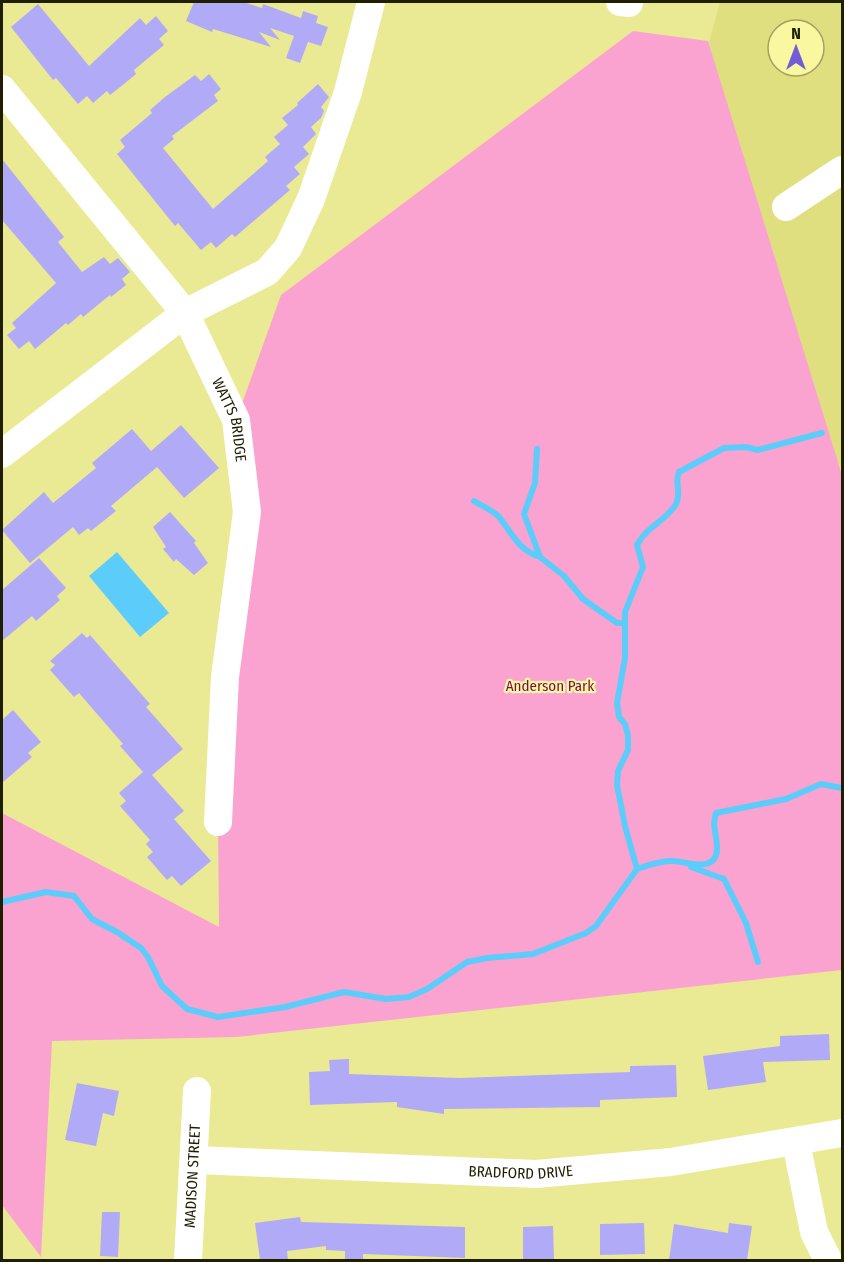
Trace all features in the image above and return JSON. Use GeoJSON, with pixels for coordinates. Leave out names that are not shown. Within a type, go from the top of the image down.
{"type":"FeatureCollection","features":[{"type":"Feature","properties":{"kind":"street"},"geometry":{"type":"LineString","coordinates":[[2,454],[185,312],[267,272],[288,249],[311,199],[348,92],[371,2]]}},
{"type":"Feature","properties":{"kind":"street","name":"WATTS BRIDGE"},"geometry":{"type":"LineString","coordinates":[[2,89],[185,312],[236,420],[247,512],[225,677],[218,822]]}},
{"type":"Feature","properties":{"kind":"street"},"geometry":{"type":"LineString","coordinates":[[786,207],[843,171]]}},
{"type":"Feature","properties":{"kind":"street","name":"MADISON STREET"},"geometry":{"type":"LineString","coordinates":[[188,1260],[197,1091]]}},
{"type":"Feature","properties":{"kind":"street","name":"BRADFORD DRIVE"},"geometry":{"type":"LineString","coordinates":[[195,1160],[536,1174],[671,1161],[843,1133]]}},
{"type":"Feature","properties":{"kind":"street"},"geometry":{"type":"LineString","coordinates":[[796,1142],[814,1232],[828,1260]]}},
{"type":"Feature","properties":{"kind":"shaded area"},"geometry":{"type":"Polygon","coordinates":[[[720,2],[842,2],[842,470],[705,204],[694,97],[720,2]]]}},
{"type":"Feature","properties":{"kind":"green space","name":"Anderson Park"},"geometry":{"type":"Polygon","coordinates":[[[633,31],[708,41],[842,475],[842,970],[237,1037],[52,1041],[41,1257],[2,1205],[2,813],[219,927],[218,822],[247,512],[236,420],[281,295],[633,31]]]}},
{"type":"Feature","properties":{"kind":"water"},"geometry":{"type":"Polygon","coordinates":[[[117,552],[169,613],[140,637],[89,576],[117,552]]]}},
{"type":"Feature","properties":{"kind":"building"},"geometry":{"type":"Polygon","coordinates":[[[194,2],[243,2],[262,8],[263,4],[301,18],[303,11],[318,16],[316,23],[328,27],[321,46],[308,42],[300,63],[286,58],[294,36],[270,28],[280,40],[259,32],[271,47],[213,29],[212,32],[186,21],[194,2]]]}},
{"type":"Feature","properties":{"kind":"building"},"geometry":{"type":"Polygon","coordinates":[[[38,4],[89,66],[140,18],[146,25],[156,16],[168,31],[159,39],[164,45],[134,70],[136,74],[124,84],[110,95],[107,91],[93,103],[87,96],[78,104],[56,78],[53,80],[11,27],[38,4]]]}},
{"type":"Feature","properties":{"kind":"building"},"geometry":{"type":"Polygon","coordinates":[[[209,74],[221,89],[214,95],[218,101],[172,136],[174,139],[163,148],[213,209],[268,161],[265,157],[280,144],[274,137],[288,125],[282,118],[298,105],[297,103],[318,84],[329,97],[321,107],[324,111],[321,118],[311,127],[316,134],[303,147],[309,154],[294,167],[300,174],[286,186],[290,190],[235,237],[232,234],[216,248],[211,242],[201,250],[178,223],[175,226],[117,154],[125,147],[120,140],[152,113],[150,110],[195,75],[201,81],[209,74]]]}},
{"type":"Feature","properties":{"kind":"building"},"geometry":{"type":"Polygon","coordinates":[[[2,159],[64,237],[58,242],[82,272],[104,257],[110,264],[118,258],[130,272],[122,279],[126,285],[83,317],[81,314],[68,325],[66,323],[35,349],[29,341],[19,349],[7,335],[16,328],[12,323],[56,283],[2,220],[2,159]]]}},
{"type":"Feature","properties":{"kind":"building"},"geometry":{"type":"Polygon","coordinates":[[[181,425],[219,468],[184,498],[157,467],[111,506],[116,511],[91,531],[88,528],[79,535],[73,527],[30,563],[2,530],[44,492],[53,503],[96,468],[92,463],[132,429],[151,451],[181,425]]]}},
{"type":"Feature","properties":{"kind":"building"},"geometry":{"type":"Polygon","coordinates":[[[170,512],[196,541],[194,543],[208,563],[194,575],[176,559],[174,562],[163,549],[166,547],[153,527],[170,512]]]}},
{"type":"Feature","properties":{"kind":"building"},"geometry":{"type":"Polygon","coordinates":[[[39,558],[66,588],[57,596],[60,600],[36,621],[32,616],[2,641],[2,590],[39,558]]]}},
{"type":"Feature","properties":{"kind":"building"},"geometry":{"type":"Polygon","coordinates":[[[82,633],[87,638],[90,635],[150,704],[146,707],[183,749],[152,775],[184,811],[174,819],[211,861],[181,886],[172,876],[167,880],[147,857],[153,852],[146,844],[150,840],[120,806],[126,801],[119,793],[143,772],[120,746],[123,744],[79,693],[74,697],[50,670],[55,665],[50,661],[82,633]]]}},
{"type":"Feature","properties":{"kind":"building"},"geometry":{"type":"Polygon","coordinates":[[[13,710],[41,742],[28,753],[32,757],[2,783],[2,720],[13,710]]]}},
{"type":"Feature","properties":{"kind":"building"},"geometry":{"type":"Polygon","coordinates":[[[829,1034],[830,1060],[763,1062],[766,1082],[708,1090],[703,1056],[780,1046],[780,1036],[829,1034]]]}},
{"type":"Feature","properties":{"kind":"building"},"geometry":{"type":"Polygon","coordinates":[[[349,1059],[349,1074],[459,1078],[630,1072],[630,1066],[676,1065],[677,1097],[600,1100],[600,1107],[444,1109],[444,1114],[397,1107],[397,1102],[310,1105],[309,1072],[330,1071],[329,1060],[349,1059]]]}},
{"type":"Feature","properties":{"kind":"building"},"geometry":{"type":"Polygon","coordinates":[[[77,1083],[119,1091],[114,1116],[103,1113],[96,1146],[65,1140],[77,1083]]]}},
{"type":"Feature","properties":{"kind":"building"},"geometry":{"type":"Polygon","coordinates":[[[102,1212],[120,1212],[118,1257],[100,1256],[102,1212]]]}},
{"type":"Feature","properties":{"kind":"building"},"geometry":{"type":"Polygon","coordinates":[[[300,1217],[301,1222],[465,1227],[465,1258],[363,1254],[363,1260],[345,1260],[345,1251],[326,1250],[326,1246],[287,1251],[288,1260],[260,1260],[255,1223],[300,1217]]]}},
{"type":"Feature","properties":{"kind":"building"},"geometry":{"type":"Polygon","coordinates":[[[644,1223],[645,1254],[600,1255],[600,1224],[644,1223]]]}},
{"type":"Feature","properties":{"kind":"building"},"geometry":{"type":"Polygon","coordinates":[[[729,1223],[752,1226],[747,1260],[669,1260],[674,1224],[728,1233],[729,1223]]]}},
{"type":"Feature","properties":{"kind":"building"},"geometry":{"type":"Polygon","coordinates":[[[553,1226],[554,1259],[523,1259],[523,1227],[553,1226]]]}},
{"type":"Feature","properties":{"kind":"waterway"},"geometry":{"type":"LineString","coordinates":[[637,869],[617,785],[618,771],[628,750],[628,735],[625,724],[619,717],[617,703],[625,658],[625,612],[643,567],[637,545],[641,538],[676,504],[679,472],[724,448],[746,447],[758,450],[822,433]]}},
{"type":"Feature","properties":{"kind":"waterway"},"geometry":{"type":"LineString","coordinates":[[537,449],[535,483],[524,514],[540,557],[564,576],[583,599],[617,623],[625,623]]}},
{"type":"Feature","properties":{"kind":"waterway"},"geometry":{"type":"LineString","coordinates":[[474,501],[497,515],[526,550],[540,557]]}},
{"type":"Feature","properties":{"kind":"waterway"},"geometry":{"type":"LineString","coordinates":[[2,902],[46,892],[74,896],[92,919],[141,948],[162,986],[187,1009],[218,1017],[285,1007],[344,992],[386,999],[409,997],[427,989],[467,962],[533,954],[586,933],[596,926],[637,869],[664,861],[698,864],[711,862],[717,850],[714,823],[716,813],[786,799],[821,784],[842,788]]}},
{"type":"Feature","properties":{"kind":"waterway"},"geometry":{"type":"LineString","coordinates":[[691,867],[724,879],[746,923],[758,962]]}}]}
